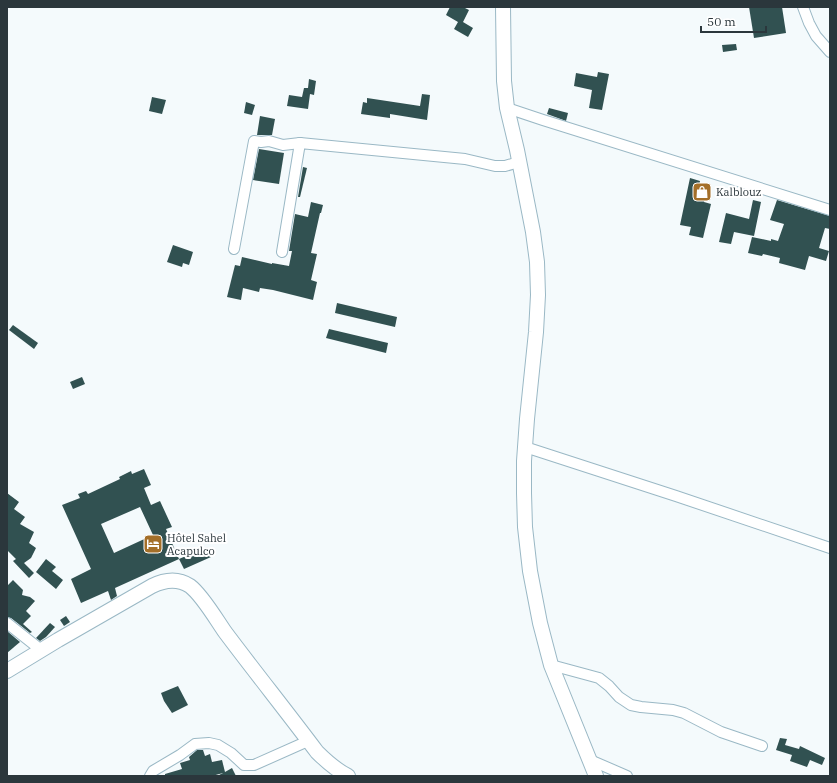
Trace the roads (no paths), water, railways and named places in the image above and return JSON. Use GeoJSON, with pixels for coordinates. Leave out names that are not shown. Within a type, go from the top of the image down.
{"type":"FeatureCollection","features":[{"type":"Feature","properties":{"kind":"main road"},"geometry":{"type":"LineString","coordinates":[[504,7],[504,81],[507,108],[519,162],[537,262],[538,294],[536,332],[527,419],[524,493],[525,527],[530,571],[540,623],[552,665],[596,776]]}},
{"type":"Feature","properties":{"kind":"main road"},"geometry":{"type":"LineString","coordinates":[[7,671],[159,582],[182,582],[188,585],[199,596],[317,752],[328,763],[348,776]]}},
{"type":"Feature","properties":{"kind":"street"},"geometry":{"type":"LineString","coordinates":[[803,7],[816,36],[829,50]]}},
{"type":"Feature","properties":{"kind":"street"},"geometry":{"type":"LineString","coordinates":[[507,108],[830,210]]}},
{"type":"Feature","properties":{"kind":"street"},"geometry":{"type":"LineString","coordinates":[[234,249],[254,141],[269,141],[283,145],[300,143],[465,158],[495,166],[505,166],[519,162]]}},
{"type":"Feature","properties":{"kind":"street"},"geometry":{"type":"LineString","coordinates":[[282,252],[300,143]]}},
{"type":"Feature","properties":{"kind":"street"},"geometry":{"type":"LineString","coordinates":[[526,447],[830,548]]}},
{"type":"Feature","properties":{"kind":"street"},"geometry":{"type":"LineString","coordinates":[[7,624],[41,650]]}},
{"type":"Feature","properties":{"kind":"street"},"geometry":{"type":"LineString","coordinates":[[552,665],[599,678],[619,697],[631,705],[641,708],[673,710],[684,713],[721,732],[762,746]]}},
{"type":"Feature","properties":{"kind":"street"},"geometry":{"type":"LineString","coordinates":[[150,776],[153,770],[180,755],[195,744],[209,743],[218,745],[231,753],[244,765],[254,765],[308,741]]}},
{"type":"Feature","properties":{"kind":"street"},"geometry":{"type":"LineString","coordinates":[[590,760],[627,776]]}},
{"type":"Feature","properties":{"kind":"place","name":"Kalblouz"},"geometry":{"type":"Point","coordinates":[702,192]}},
{"type":"Feature","properties":{"kind":"place","name":"Hôtel Sahel Acapulco"},"geometry":{"type":"Point","coordinates":[153,544]}}]}
